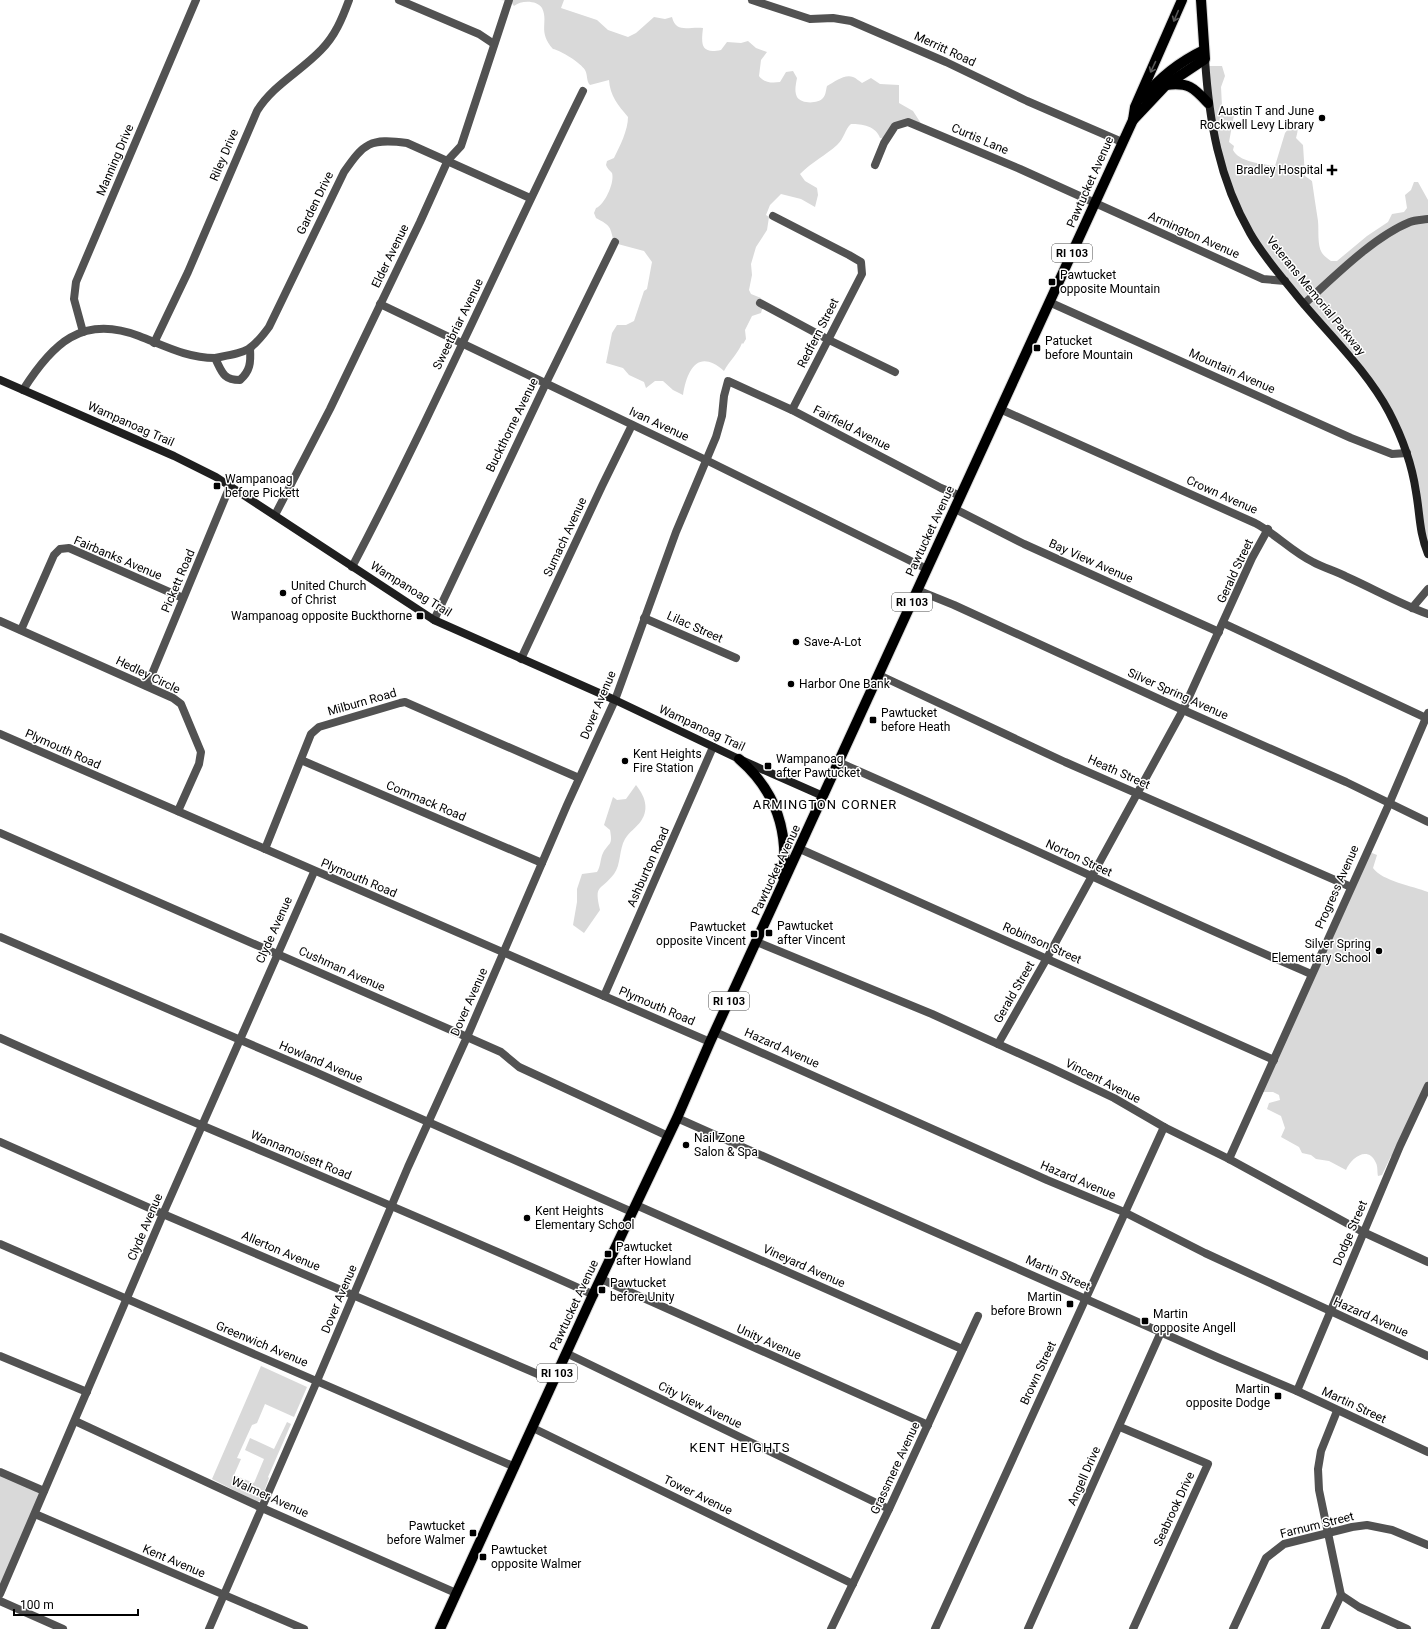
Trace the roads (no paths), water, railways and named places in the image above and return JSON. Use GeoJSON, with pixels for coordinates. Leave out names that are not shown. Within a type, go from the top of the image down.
{"type":"FeatureCollection","features":[{"type":"Feature","properties":{"kind":"main road","name":"Pawtucket Avenue"},"geometry":{"type":"LineString","coordinates":[[1133,120],[1135,107],[1182,0]]}},
{"type":"Feature","properties":{"kind":"main road","name":"Veterans Memorial Parkway"},"geometry":{"type":"LineString","coordinates":[[1201,0],[1208,104],[1220,164],[1234,202],[1250,234],[1285,281],[1338,342],[1388,410],[1407,453],[1416,490],[1421,537],[1428,554]]}},
{"type":"Feature","properties":{"kind":"main road","name":"Pawtucket Avenue"},"geometry":{"type":"LineString","coordinates":[[440,1629],[566,1353],[677,1118],[710,1042],[800,849],[838,762],[1122,142],[1133,120],[1166,85],[1204,55]]}},
{"type":"Feature","properties":{"kind":"main road"},"geometry":{"type":"LineString","coordinates":[[1135,107],[1156,82],[1166,73],[1178,64],[1204,55]]}},
{"type":"Feature","properties":{"kind":"main road"},"geometry":{"type":"LineString","coordinates":[[1166,85],[1180,84],[1189,86],[1208,104]]}},
{"type":"Feature","properties":{"kind":"main road","name":"Wampanoag Trail"},"geometry":{"type":"LineString","coordinates":[[0,380],[182,459],[230,486],[434,620],[615,700],[713,747],[823,796]]}},
{"type":"Feature","properties":{"kind":"main road"},"geometry":{"type":"LineString","coordinates":[[739,759],[749,768],[764,787],[780,818],[785,845],[783,885]]}},
{"type":"Feature","properties":{"kind":"street","name":"Manning Drive"},"geometry":{"type":"LineString","coordinates":[[83,332],[74,299],[76,282],[196,0]]}},
{"type":"Feature","properties":{"kind":"street","name":"Riley Drive"},"geometry":{"type":"LineString","coordinates":[[154,343],[188,272],[257,111],[269,93],[321,50],[339,26],[350,0]]}},
{"type":"Feature","properties":{"kind":"street"},"geometry":{"type":"LineString","coordinates":[[399,0],[479,34],[494,44]]}},
{"type":"Feature","properties":{"kind":"street","name":"Elder Avenue"},"geometry":{"type":"LineString","coordinates":[[275,515],[330,409],[448,160],[461,146],[509,0]]}},
{"type":"Feature","properties":{"kind":"street","name":"Merritt Road"},"geometry":{"type":"LineString","coordinates":[[752,0],[810,19],[833,18],[851,21],[946,62],[1027,101],[1122,142]]}},
{"type":"Feature","properties":{"kind":"street","name":"Sweetbriar Avenue"},"geometry":{"type":"LineString","coordinates":[[352,567],[385,504],[498,269],[530,198],[584,91]]}},
{"type":"Feature","properties":{"kind":"street","name":"Curtis Lane"},"geometry":{"type":"LineString","coordinates":[[875,165],[884,143],[895,126],[908,122],[1020,169],[1094,204]]}},
{"type":"Feature","properties":{"kind":"street","name":"Garden Drive"},"geometry":{"type":"LineString","coordinates":[[23,390],[37,366],[53,349],[69,338],[83,332],[103,329],[121,330],[199,358],[215,358],[240,353],[253,348],[270,327],[344,172],[358,151],[374,142],[388,140],[407,143],[448,160],[530,198]]}},
{"type":"Feature","properties":{"kind":"street","name":"Armington Avenue"},"geometry":{"type":"LineString","coordinates":[[1094,204],[1263,279],[1285,281]]}},
{"type":"Feature","properties":{"kind":"street","name":"Redfern Street"},"geometry":{"type":"LineString","coordinates":[[773,216],[849,255],[861,262],[862,266],[862,274],[792,410]]}},
{"type":"Feature","properties":{"kind":"street"},"geometry":{"type":"LineString","coordinates":[[1304,304],[1365,251],[1387,235],[1410,222],[1428,218]]}},
{"type":"Feature","properties":{"kind":"street","name":"Buckthorne Avenue"},"geometry":{"type":"LineString","coordinates":[[434,620],[546,383],[615,242]]}},
{"type":"Feature","properties":{"kind":"street","name":"Mountain Avenue"},"geometry":{"type":"LineString","coordinates":[[1049,302],[1351,438],[1392,454],[1407,453]]}},
{"type":"Feature","properties":{"kind":"street"},"geometry":{"type":"LineString","coordinates":[[760,303],[829,340],[895,372]]}},
{"type":"Feature","properties":{"kind":"street","name":"Ivan Avenue"},"geometry":{"type":"LineString","coordinates":[[380,304],[706,460],[927,569]]}},
{"type":"Feature","properties":{"kind":"street"},"geometry":{"type":"LineString","coordinates":[[215,358],[224,376],[231,380],[240,380],[248,373],[250,349]]}},
{"type":"Feature","properties":{"kind":"street","name":"Dover Avenue"},"geometry":{"type":"LineString","coordinates":[[210,1629],[428,1122],[504,953],[579,778],[615,700],[676,532],[720,427],[724,396],[728,382],[732,383]]}},
{"type":"Feature","properties":{"kind":"street","name":"Fairfield Avenue"},"geometry":{"type":"LineString","coordinates":[[732,383],[792,410],[941,488],[961,496]]}},
{"type":"Feature","properties":{"kind":"street","name":"Crown Avenue"},"geometry":{"type":"LineString","coordinates":[[1000,409],[1268,529],[1286,545],[1313,562],[1428,614]]}},
{"type":"Feature","properties":{"kind":"street","name":"Sumach Avenue"},"geometry":{"type":"LineString","coordinates":[[521,659],[632,425]]}},
{"type":"Feature","properties":{"kind":"street","name":"Pickett Road"},"geometry":{"type":"LineString","coordinates":[[147,686],[230,486]]}},
{"type":"Feature","properties":{"kind":"street","name":"Bay View Avenue"},"geometry":{"type":"LineString","coordinates":[[955,509],[1024,544],[1219,632]]}},
{"type":"Feature","properties":{"kind":"street","name":"Gerald Street"},"geometry":{"type":"LineString","coordinates":[[998,1044],[1092,877],[1182,710],[1252,558],[1268,529]]}},
{"type":"Feature","properties":{"kind":"street","name":"Fairbanks Avenue"},"geometry":{"type":"LineString","coordinates":[[21,630],[54,555],[60,549],[69,548],[183,598]]}},
{"type":"Feature","properties":{"kind":"street"},"geometry":{"type":"LineString","coordinates":[[1412,608],[1428,589]]}},
{"type":"Feature","properties":{"kind":"street","name":"Silver Spring Avenue"},"geometry":{"type":"LineString","coordinates":[[917,590],[954,605],[1182,710],[1346,782],[1428,822]]}},
{"type":"Feature","properties":{"kind":"street","name":"Lilac Street"},"geometry":{"type":"LineString","coordinates":[[644,618],[736,658]]}},
{"type":"Feature","properties":{"kind":"street","name":"Hedley Circle"},"geometry":{"type":"LineString","coordinates":[[0,621],[147,686],[173,698],[181,704],[201,752],[199,764],[178,811]]}},
{"type":"Feature","properties":{"kind":"street"},"geometry":{"type":"LineString","coordinates":[[1223,623],[1427,717]]}},
{"type":"Feature","properties":{"kind":"street","name":"Heath Street"},"geometry":{"type":"LineString","coordinates":[[878,675],[1136,794],[1351,887]]}},
{"type":"Feature","properties":{"kind":"street","name":"Milburn Road"},"geometry":{"type":"LineString","coordinates":[[265,849],[310,734],[319,727],[405,702],[579,778]]}},
{"type":"Feature","properties":{"kind":"street","name":"Progress Avenue"},"geometry":{"type":"LineString","coordinates":[[1229,1158],[1427,717]]}},
{"type":"Feature","properties":{"kind":"street","name":"Plymouth Road"},"geometry":{"type":"LineString","coordinates":[[0,734],[265,849],[314,872],[710,1042]]}},
{"type":"Feature","properties":{"kind":"street","name":"Ashburton Road"},"geometry":{"type":"LineString","coordinates":[[604,996],[713,747]]}},
{"type":"Feature","properties":{"kind":"street","name":"Commack Road"},"geometry":{"type":"LineString","coordinates":[[301,760],[542,863]]}},
{"type":"Feature","properties":{"kind":"street","name":"Norton Street"},"geometry":{"type":"LineString","coordinates":[[838,762],[926,800],[1092,877],[1311,974]]}},
{"type":"Feature","properties":{"kind":"street","name":"Cushman Avenue"},"geometry":{"type":"LineString","coordinates":[[0,833],[501,1052],[519,1067],[668,1136]]}},
{"type":"Feature","properties":{"kind":"street","name":"Robinson Street"},"geometry":{"type":"LineString","coordinates":[[800,849],[1274,1060]]}},
{"type":"Feature","properties":{"kind":"street","name":"Clyde Avenue"},"geometry":{"type":"LineString","coordinates":[[0,1594],[163,1214],[314,872]]}},
{"type":"Feature","properties":{"kind":"street","name":"Howland Avenue"},"geometry":{"type":"LineString","coordinates":[[0,937],[428,1122],[634,1208]]}},
{"type":"Feature","properties":{"kind":"street","name":"Vincent Avenue"},"geometry":{"type":"LineString","coordinates":[[757,942],[932,1014],[1114,1098],[1164,1128],[1229,1158],[1363,1232],[1428,1262]]}},
{"type":"Feature","properties":{"kind":"street","name":"Hazard Avenue"},"geometry":{"type":"LineString","coordinates":[[715,1032],[1047,1180],[1124,1212],[1171,1237],[1329,1312],[1428,1356]]}},
{"type":"Feature","properties":{"kind":"street","name":"Wannamoisett Road"},"geometry":{"type":"LineString","coordinates":[[0,1038],[202,1126],[504,1254],[594,1295]]}},
{"type":"Feature","properties":{"kind":"street","name":"Dodge Street"},"geometry":{"type":"LineString","coordinates":[[1297,1391],[1363,1232],[1428,1086]]}},
{"type":"Feature","properties":{"kind":"street","name":"Martin Street"},"geometry":{"type":"LineString","coordinates":[[677,1118],[1297,1391],[1337,1411],[1428,1452]]}},
{"type":"Feature","properties":{"kind":"street","name":"Brown Street"},"geometry":{"type":"LineString","coordinates":[[935,1629],[1086,1299],[1124,1212],[1164,1128]]}},
{"type":"Feature","properties":{"kind":"street","name":"Allerton Avenue"},"geometry":{"type":"LineString","coordinates":[[0,1142],[163,1214],[554,1381]]}},
{"type":"Feature","properties":{"kind":"street","name":"Vineyard Avenue"},"geometry":{"type":"LineString","coordinates":[[634,1208],[962,1349]]}},
{"type":"Feature","properties":{"kind":"street","name":"Greenwich Avenue"},"geometry":{"type":"LineString","coordinates":[[0,1244],[126,1300],[515,1467]]}},
{"type":"Feature","properties":{"kind":"street","name":"Unity Avenue"},"geometry":{"type":"LineString","coordinates":[[601,1279],[928,1425]]}},
{"type":"Feature","properties":{"kind":"street","name":"Grassmere Avenue"},"geometry":{"type":"LineString","coordinates":[[831,1629],[889,1509],[978,1316]]}},
{"type":"Feature","properties":{"kind":"street","name":"Angell Drive"},"geometry":{"type":"LineString","coordinates":[[1028,1629],[1120,1427],[1161,1332]]}},
{"type":"Feature","properties":{"kind":"street","name":"City View Avenue"},"geometry":{"type":"LineString","coordinates":[[566,1353],[889,1509]]}},
{"type":"Feature","properties":{"kind":"street"},"geometry":{"type":"LineString","coordinates":[[0,1356],[87,1392]]}},
{"type":"Feature","properties":{"kind":"street"},"geometry":{"type":"LineString","coordinates":[[1324,1629],[1341,1595],[1319,1490],[1318,1469],[1321,1452],[1337,1411]]}},
{"type":"Feature","properties":{"kind":"street","name":"Walmer Avenue"},"geometry":{"type":"LineString","coordinates":[[75,1421],[262,1508],[456,1593]]}},
{"type":"Feature","properties":{"kind":"street","name":"Seabrook Drive"},"geometry":{"type":"LineString","coordinates":[[1120,1427],[1208,1464],[1134,1629]]}},
{"type":"Feature","properties":{"kind":"street","name":"Tower Avenue"},"geometry":{"type":"LineString","coordinates":[[532,1428],[853,1584]]}},
{"type":"Feature","properties":{"kind":"street"},"geometry":{"type":"LineString","coordinates":[[0,1472],[44,1491]]}},
{"type":"Feature","properties":{"kind":"street","name":"Kent Avenue"},"geometry":{"type":"LineString","coordinates":[[35,1514],[304,1629]]}},
{"type":"Feature","properties":{"kind":"street","name":"Farnum Street"},"geometry":{"type":"LineString","coordinates":[[1233,1629],[1266,1558],[1274,1550],[1284,1544],[1367,1525],[1392,1530],[1428,1545]]}},
{"type":"Feature","properties":{"kind":"street"},"geometry":{"type":"LineString","coordinates":[[1341,1595],[1359,1607],[1407,1629]]}},
{"type":"Feature","properties":{"kind":"street"},"geometry":{"type":"LineString","coordinates":[[0,1602],[63,1629]]}},
{"type":"Feature","properties":{"kind":"place","name":"Austin T and June Rockwell Levy Library"},"geometry":{"type":"Point","coordinates":[1322,118]}},
{"type":"Feature","properties":{"kind":"place","name":"Bradley Hospital"},"geometry":{"type":"Point","coordinates":[1332,170]}},
{"type":"Feature","properties":{"kind":"place","name":"Pawtucket opposite Mountain"},"geometry":{"type":"Point","coordinates":[1052,282]}},
{"type":"Feature","properties":{"kind":"place","name":"Patucket before Mountain"},"geometry":{"type":"Point","coordinates":[1037,348]}},
{"type":"Feature","properties":{"kind":"place","name":"Wampanoag before Pickett"},"geometry":{"type":"Point","coordinates":[217,486]}},
{"type":"Feature","properties":{"kind":"place","name":"United Church of Christ"},"geometry":{"type":"Point","coordinates":[283,593]}},
{"type":"Feature","properties":{"kind":"place","name":"Wampanoag opposite Buckthorne"},"geometry":{"type":"Point","coordinates":[420,616]}},
{"type":"Feature","properties":{"kind":"place","name":"Save-A-Lot"},"geometry":{"type":"Point","coordinates":[796,642]}},
{"type":"Feature","properties":{"kind":"place","name":"Harbor One Bank"},"geometry":{"type":"Point","coordinates":[791,684]}},
{"type":"Feature","properties":{"kind":"place","name":"Pawtucket before Heath"},"geometry":{"type":"Point","coordinates":[873,720]}},
{"type":"Feature","properties":{"kind":"place","name":"Kent Heights Fire Station"},"geometry":{"type":"Point","coordinates":[625,761]}},
{"type":"Feature","properties":{"kind":"place","name":"Wampanoag after Pawtucket"},"geometry":{"type":"Point","coordinates":[768,766]}},
{"type":"Feature","properties":{"kind":"place","name":"Pawtucket after Vincent"},"geometry":{"type":"Point","coordinates":[769,933]}},
{"type":"Feature","properties":{"kind":"place","name":"Pawtucket opposite Vincent"},"geometry":{"type":"Point","coordinates":[754,934]}},
{"type":"Feature","properties":{"kind":"place","name":"Silver Spring Elementary School"},"geometry":{"type":"Point","coordinates":[1379,951]}},
{"type":"Feature","properties":{"kind":"place","name":"Nail Zone Salon & Spa"},"geometry":{"type":"Point","coordinates":[686,1145]}},
{"type":"Feature","properties":{"kind":"place","name":"Kent Heights Elementary School"},"geometry":{"type":"Point","coordinates":[527,1218]}},
{"type":"Feature","properties":{"kind":"place","name":"Pawtucket after Howland"},"geometry":{"type":"Point","coordinates":[608,1254]}},
{"type":"Feature","properties":{"kind":"place","name":"Pawtucket before Unity"},"geometry":{"type":"Point","coordinates":[602,1290]}},
{"type":"Feature","properties":{"kind":"place","name":"Martin before Brown"},"geometry":{"type":"Point","coordinates":[1070,1304]}},
{"type":"Feature","properties":{"kind":"place","name":"Martin opposite Angell"},"geometry":{"type":"Point","coordinates":[1145,1321]}},
{"type":"Feature","properties":{"kind":"place","name":"Martin opposite Dodge"},"geometry":{"type":"Point","coordinates":[1278,1396]}},
{"type":"Feature","properties":{"kind":"place","name":"Pawtucket before Walmer"},"geometry":{"type":"Point","coordinates":[473,1533]}},
{"type":"Feature","properties":{"kind":"place","name":"Pawtucket opposite Walmer"},"geometry":{"type":"Point","coordinates":[483,1557]}},
{"type":"Feature","properties":{"kind":"district","name":"ARMINGTON CORNER"},"geometry":{"type":"Point","coordinates":[825,804]}},
{"type":"Feature","properties":{"kind":"district","name":"KENT HEIGHTS"},"geometry":{"type":"Point","coordinates":[740,1447]}}]}
